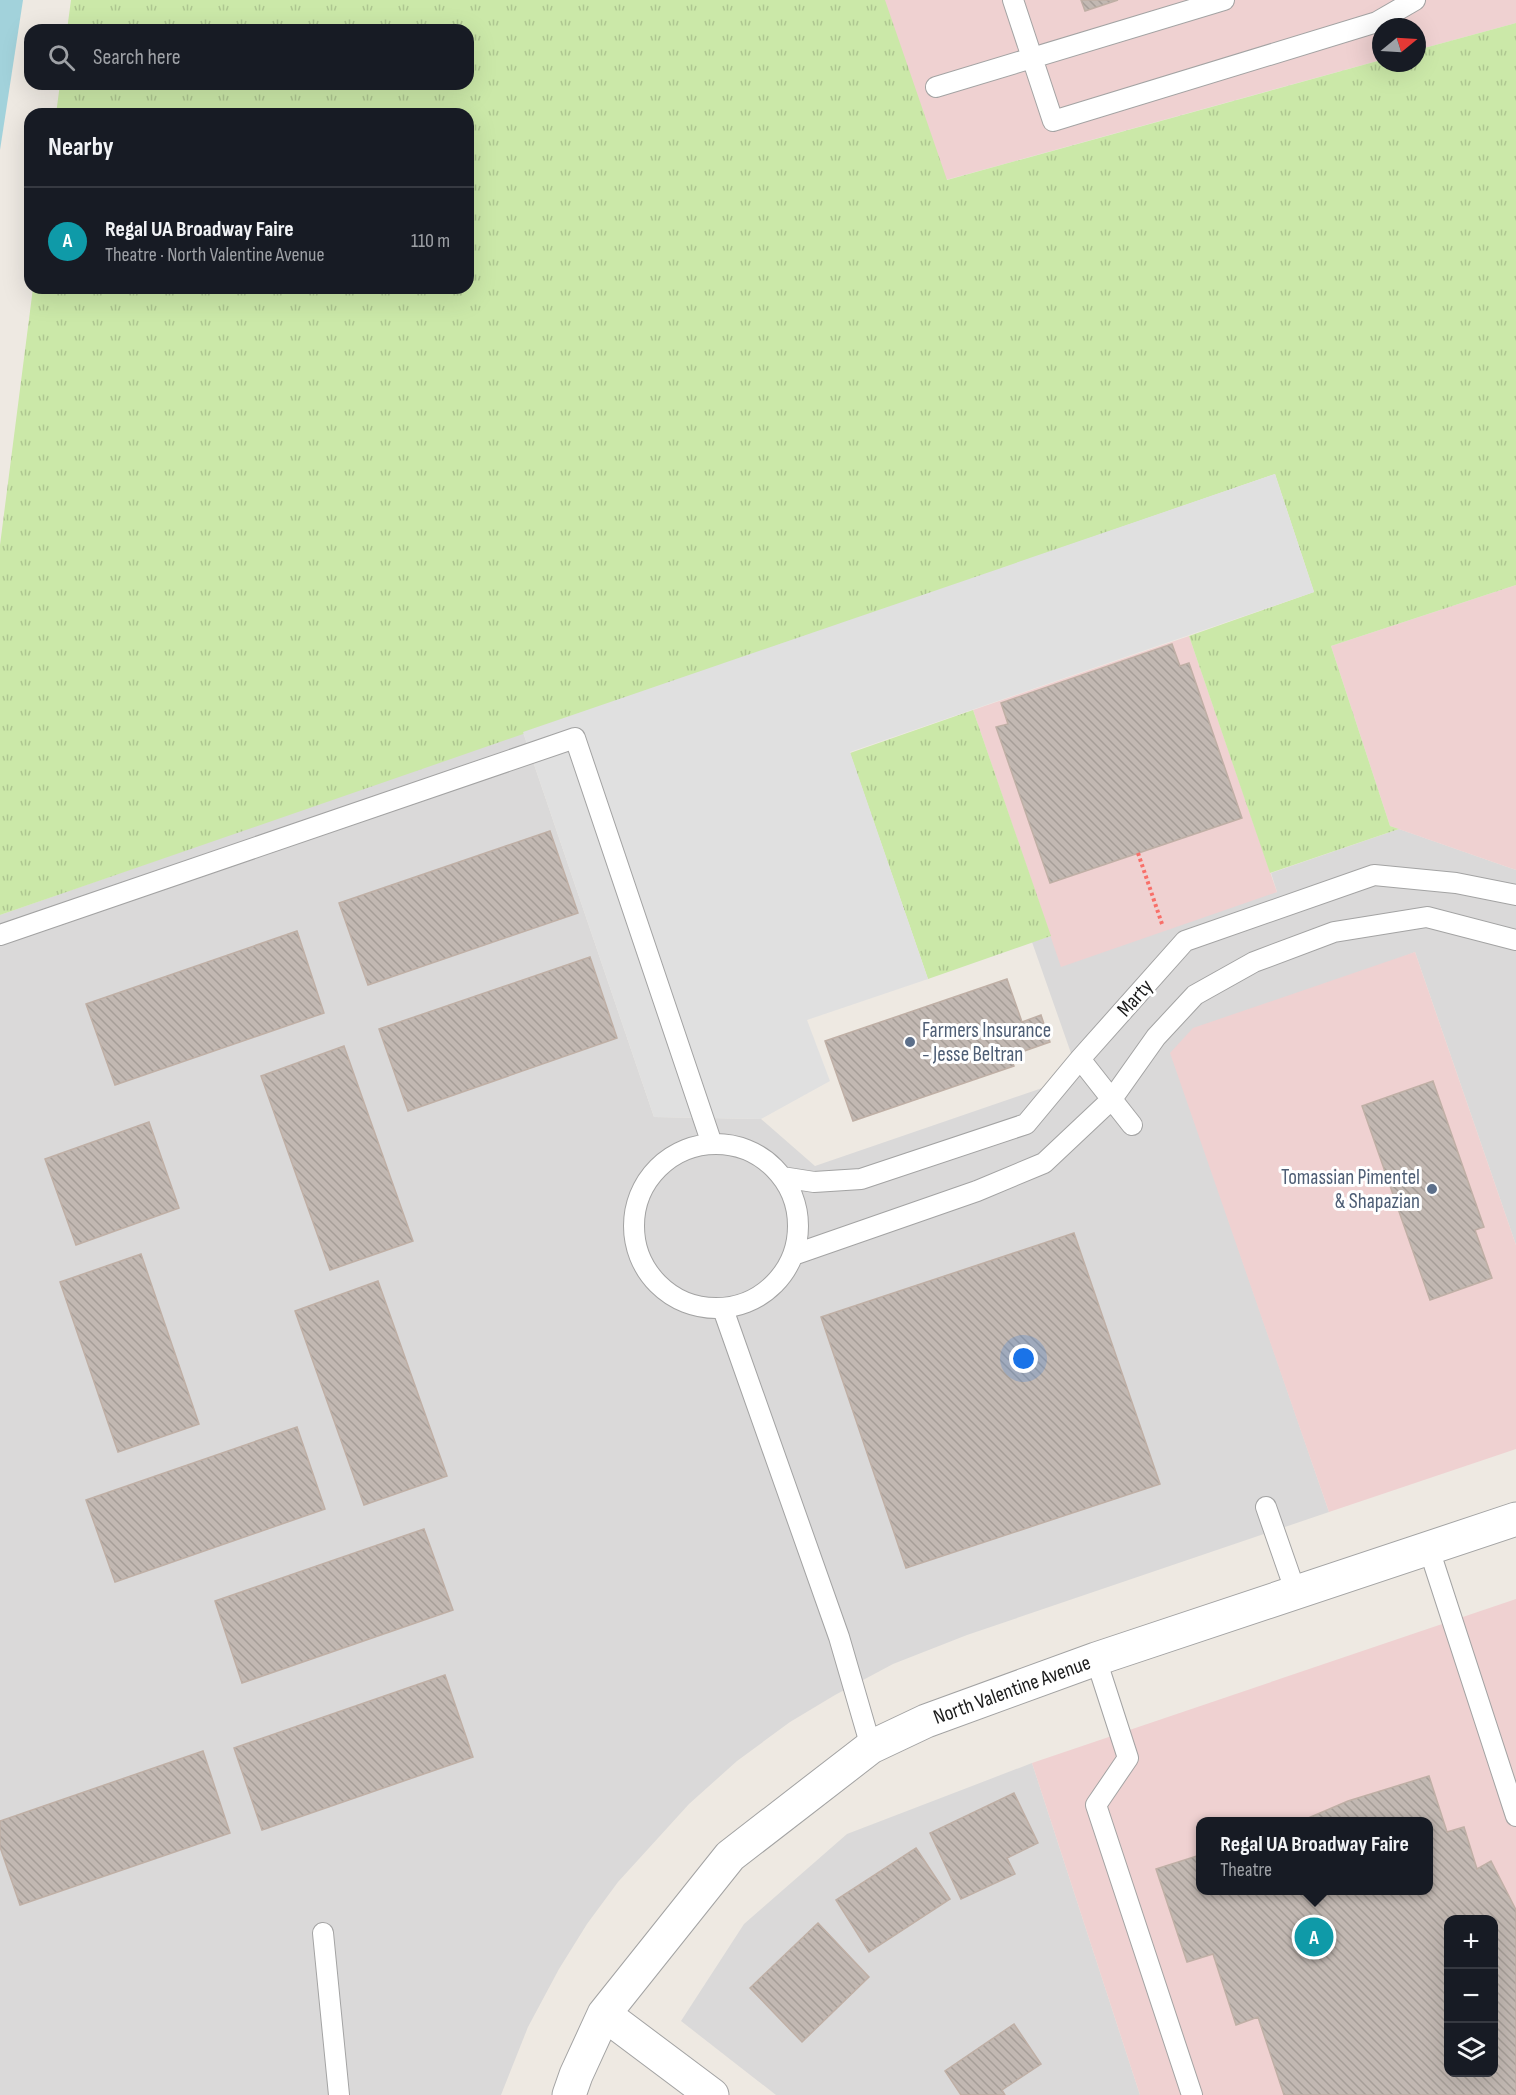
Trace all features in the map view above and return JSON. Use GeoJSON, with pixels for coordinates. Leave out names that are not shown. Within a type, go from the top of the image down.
{"type":"FeatureCollection","features":[{"type":"Feature","properties":{"kind":"street","name":"North Valentine Avenue"},"geometry":{"type":"LineString","coordinates":[[569,2095],[576,2074],[604,2014],[730,1856],[871,1747],[926,1721],[1096,1659],[1516,1520]]}},
{"type":"Feature","properties":{"kind":"street"},"geometry":{"type":"LineString","coordinates":[[604,2014],[712,2095]]}},
{"type":"Feature","properties":{"kind":"lane"},"geometry":{"type":"LineString","coordinates":[[1013,0],[1053,121],[1377,22],[1415,0]]}},
{"type":"Feature","properties":{"kind":"lane"},"geometry":{"type":"LineString","coordinates":[[936,87],[1224,0]]}},
{"type":"Feature","properties":{"kind":"lane"},"geometry":{"type":"LineString","coordinates":[[0,935],[575,738],[712,1144]]}},
{"type":"Feature","properties":{"kind":"lane","name":"Marty"},"geometry":{"type":"LineString","coordinates":[[782,1177],[814,1182],[861,1179],[1026,1124],[1080,1059],[1185,942],[1374,875],[1456,883],[1516,895]]}},
{"type":"Feature","properties":{"kind":"lane","name":"Marty"},"geometry":{"type":"LineString","coordinates":[[793,1255],[977,1191],[1044,1162],[1112,1099],[1156,1037],[1195,995],[1254,962],[1335,932],[1428,917],[1516,940]]}},
{"type":"Feature","properties":{"kind":"lane"},"geometry":{"type":"LineString","coordinates":[[1080,1059],[1132,1125]]}},
{"type":"Feature","properties":{"kind":"lane"},"geometry":{"type":"LineString","coordinates":[[712,1144],[739,1146],[763,1158],[782,1177],[795,1201],[798,1228],[793,1255],[780,1279],[759,1296],[734,1307],[723,1309],[707,1308],[681,1300],[659,1285],[643,1263],[635,1237],[636,1210],[645,1184],[662,1164],[685,1150],[712,1144]]}},
{"type":"Feature","properties":{"kind":"lane"},"geometry":{"type":"LineString","coordinates":[[723,1309],[839,1636],[871,1747]]}},
{"type":"Feature","properties":{"kind":"lane"},"geometry":{"type":"LineString","coordinates":[[1266,1507],[1296,1593]]}},
{"type":"Feature","properties":{"kind":"lane"},"geometry":{"type":"LineString","coordinates":[[1429,1549],[1516,1816]]}},
{"type":"Feature","properties":{"kind":"lane"},"geometry":{"type":"LineString","coordinates":[[1096,1659],[1128,1758],[1096,1805],[1192,2095]]}},
{"type":"Feature","properties":{"kind":"lane"},"geometry":{"type":"LineString","coordinates":[[323,1933],[339,2095]]}},
{"type":"Feature","properties":{"kind":"path"},"geometry":{"type":"LineString","coordinates":[[1138,853],[1173,956]]}},
{"type":"Feature","properties":{"kind":"shaded area"},"geometry":{"type":"Polygon","coordinates":[[[884,0],[1516,0],[1516,23],[1426,48],[1426,18],[1372,18],[1372,62],[946,180],[884,0]]]}},
{"type":"Feature","properties":{"kind":"shaded area"},"geometry":{"type":"Polygon","coordinates":[[[1275,474],[1314,592],[850,752],[928,979],[807,1020],[830,1081],[761,1119],[654,1117],[523,732],[1275,474]]]}},
{"type":"Feature","properties":{"kind":"shaded area"},"geometry":{"type":"Polygon","coordinates":[[[1516,585],[1516,870],[1390,826],[1331,646],[1516,585]]]}},
{"type":"Feature","properties":{"kind":"shaded area"},"geometry":{"type":"Polygon","coordinates":[[[1189,636],[1277,892],[1061,967],[973,710],[1189,636]]]}},
{"type":"Feature","properties":{"kind":"shaded area"},"geometry":{"type":"Polygon","coordinates":[[[523,732],[654,1117],[761,1119],[815,1166],[1048,1086],[1072,1056],[1032,942],[1051,936],[1277,892],[1271,873],[1399,829],[1516,870],[1516,1245],[1415,952],[1171,1053],[1329,1512],[967,1635],[893,1664],[790,1722],[737,1761],[689,1804],[618,1882],[587,1924],[559,1969],[528,2027],[501,2095],[0,2095],[0,915],[523,732]]]}},
{"type":"Feature","properties":{"kind":"shaded area"},"geometry":{"type":"Polygon","coordinates":[[[1415,952],[1516,1245],[1516,1449],[1329,1512],[1170,1053],[1193,1028],[1415,952]]]}},
{"type":"Feature","properties":{"kind":"shaded area"},"geometry":{"type":"Polygon","coordinates":[[[1516,1599],[1516,2095],[1140,2095],[1032,1763],[1516,1599]]]}},
{"type":"Feature","properties":{"kind":"shaded area"},"geometry":{"type":"Polygon","coordinates":[[[1032,1763],[1140,2095],[776,2095],[681,2021],[744,1924],[847,1834],[1032,1763]]]}},
{"type":"Feature","properties":{"kind":"green space"},"geometry":{"type":"Polygon","coordinates":[[[71,0],[885,0],[947,180],[1372,62],[1372,72],[1426,72],[1426,48],[1516,23],[1516,585],[1331,646],[1390,826],[1399,829],[1270,873],[1189,636],[1314,592],[1275,474],[0,915],[0,545],[32,294],[474,294],[474,108],[57,108],[59,90],[474,90],[474,24],[68,24],[71,0]]]}},
{"type":"Feature","properties":{"kind":"green space"},"geometry":{"type":"Polygon","coordinates":[[[973,710],[1051,936],[928,979],[850,753],[973,710]]]}},
{"type":"Feature","properties":{"kind":"water"},"geometry":{"type":"Polygon","coordinates":[[[0,0],[23,0],[0,150],[0,0]]]}},
{"type":"Feature","properties":{"kind":"building"},"geometry":{"type":"Polygon","coordinates":[[[1081,0],[1118,0],[1085,11],[1081,0]]]}},
{"type":"Feature","properties":{"kind":"building"},"geometry":{"type":"Polygon","coordinates":[[[1172,644],[1180,666],[1189,663],[1242,818],[1050,883],[996,727],[1008,724],[1001,703],[1172,644]]]}},
{"type":"Feature","properties":{"kind":"building"},"geometry":{"type":"Polygon","coordinates":[[[550,831],[578,913],[368,985],[339,903],[550,831]]]}},
{"type":"Feature","properties":{"kind":"building"},"geometry":{"type":"Polygon","coordinates":[[[297,931],[324,1013],[115,1085],[86,1004],[297,931]]]}},
{"type":"Feature","properties":{"kind":"building"},"geometry":{"type":"Polygon","coordinates":[[[590,957],[617,1038],[408,1111],[379,1029],[590,957]]]}},
{"type":"Feature","properties":{"kind":"building"},"geometry":{"type":"Polygon","coordinates":[[[1007,979],[1022,1022],[1041,1015],[1050,1042],[1010,1056],[1014,1066],[853,1121],[825,1041],[1007,979]]]}},
{"type":"Feature","properties":{"kind":"building"},"geometry":{"type":"Polygon","coordinates":[[[344,1046],[413,1241],[330,1270],[261,1076],[344,1046]]]}},
{"type":"Feature","properties":{"kind":"building"},"geometry":{"type":"Polygon","coordinates":[[[1433,1081],[1484,1227],[1475,1230],[1492,1278],[1430,1300],[1362,1106],[1433,1081]]]}},
{"type":"Feature","properties":{"kind":"building"},"geometry":{"type":"Polygon","coordinates":[[[149,1122],[179,1208],[76,1245],[45,1159],[149,1122]]]}},
{"type":"Feature","properties":{"kind":"building"},"geometry":{"type":"Polygon","coordinates":[[[1074,1233],[1160,1484],[906,1568],[821,1317],[1074,1233]]]}},
{"type":"Feature","properties":{"kind":"building"},"geometry":{"type":"Polygon","coordinates":[[[141,1254],[199,1424],[118,1452],[60,1282],[141,1254]]]}},
{"type":"Feature","properties":{"kind":"building"},"geometry":{"type":"Polygon","coordinates":[[[378,1281],[447,1476],[364,1505],[295,1311],[378,1281]]]}},
{"type":"Feature","properties":{"kind":"building"},"geometry":{"type":"Polygon","coordinates":[[[297,1427],[325,1509],[115,1582],[86,1500],[297,1427]]]}},
{"type":"Feature","properties":{"kind":"building"},"geometry":{"type":"Polygon","coordinates":[[[424,1529],[453,1610],[242,1683],[215,1601],[424,1529]]]}},
{"type":"Feature","properties":{"kind":"building"},"geometry":{"type":"Polygon","coordinates":[[[445,1675],[473,1757],[262,1830],[234,1748],[445,1675]]]}},
{"type":"Feature","properties":{"kind":"building"},"geometry":{"type":"Polygon","coordinates":[[[203,1751],[230,1833],[20,1905],[0,1847],[0,1821],[203,1751]]]}},
{"type":"Feature","properties":{"kind":"building"},"geometry":{"type":"Polygon","coordinates":[[[1429,1776],[1447,1832],[1464,1827],[1477,1869],[1491,1861],[1516,1910],[1516,2095],[1284,2095],[1258,2017],[1236,2025],[1213,1954],[1187,1962],[1156,1869],[1196,1856],[1196,1895],[1433,1895],[1433,1817],[1311,1817],[1348,1801],[1429,1776]]]}},
{"type":"Feature","properties":{"kind":"building"},"geometry":{"type":"Polygon","coordinates":[[[1014,1793],[1038,1843],[1007,1858],[1015,1874],[961,1899],[930,1833],[1014,1793]]]}},
{"type":"Feature","properties":{"kind":"building"},"geometry":{"type":"Polygon","coordinates":[[[916,1848],[950,1899],[869,1952],[836,1900],[916,1848]]]}},
{"type":"Feature","properties":{"kind":"building"},"geometry":{"type":"Polygon","coordinates":[[[818,1923],[869,1977],[802,2042],[750,1988],[818,1923]]]}},
{"type":"Feature","properties":{"kind":"building"},"geometry":{"type":"Polygon","coordinates":[[[1014,2024],[1041,2064],[1002,2090],[1005,2095],[961,2095],[945,2071],[1014,2024]]]}},
{"type":"Feature","properties":{"kind":"place","name":"Farmers Insurance - Jesse Beltran"},"geometry":{"type":"Point","coordinates":[910,1042]}},
{"type":"Feature","properties":{"kind":"place","name":"Tomassian Pimentel & Shapazian"},"geometry":{"type":"Point","coordinates":[1432,1189]}},
{"type":"Feature","properties":{"kind":"place","name":"Regal UA Broadway Faire"},"geometry":{"type":"Point","coordinates":[1314,1937]}}]}
